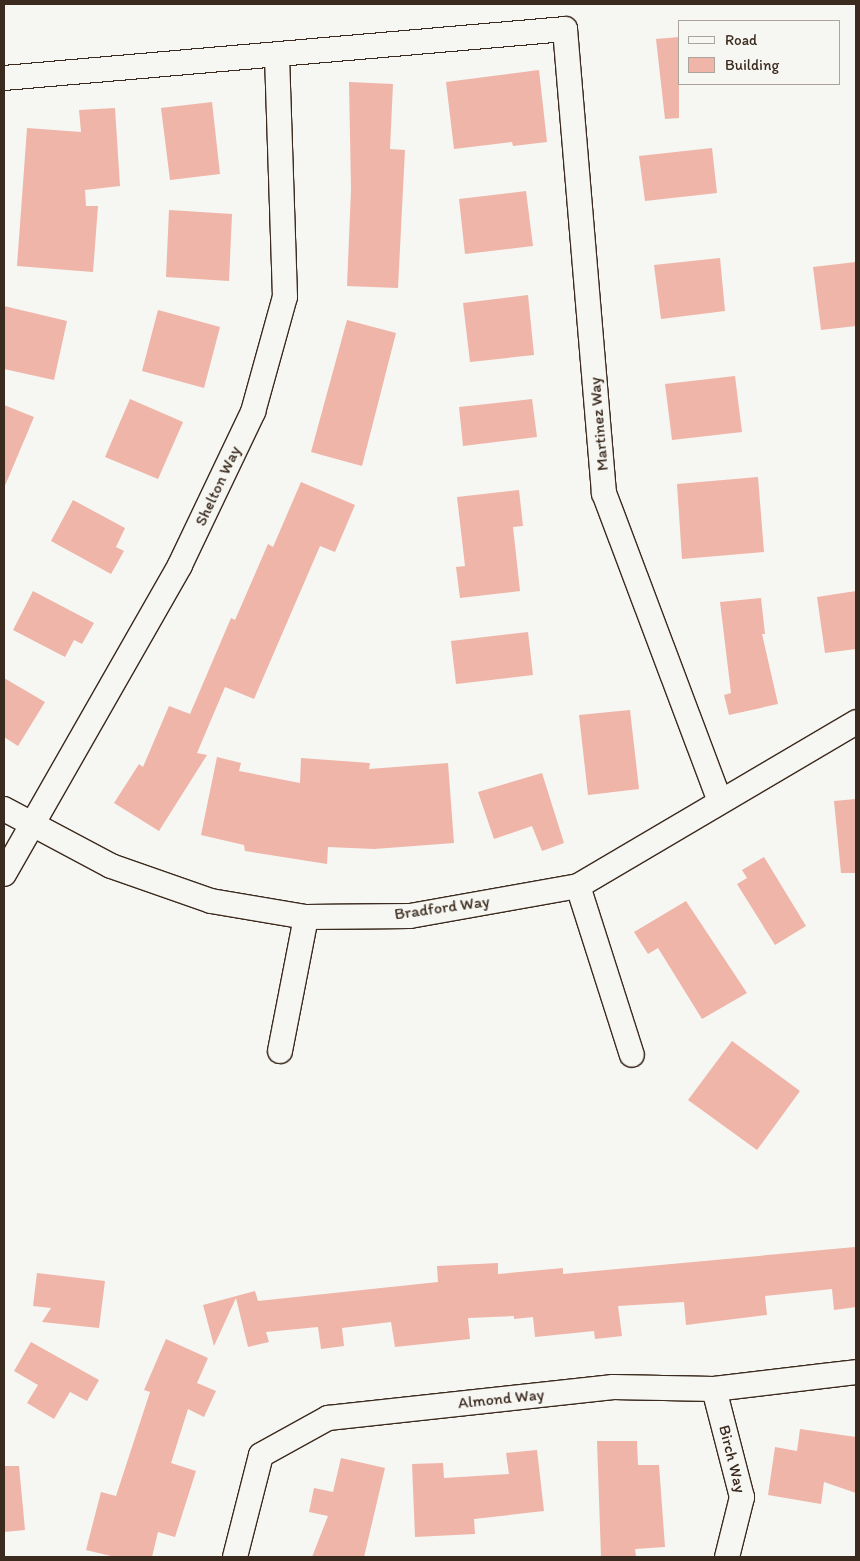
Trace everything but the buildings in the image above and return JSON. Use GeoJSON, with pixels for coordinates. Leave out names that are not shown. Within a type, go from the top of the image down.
{"type":"FeatureCollection","features":[{"type":"Feature","properties":{"kind":"street","name":"Martinez Way"},"geometry":{"type":"LineString","coordinates":[[277,56],[565,30],[604,493],[719,800]]}},
{"type":"Feature","properties":{"kind":"street"},"geometry":{"type":"LineString","coordinates":[[4,78],[277,56]]}},
{"type":"Feature","properties":{"kind":"street","name":"Shelton Way"},"geometry":{"type":"LineString","coordinates":[[4,874],[180,565],[253,412],[285,297],[277,56]]}},
{"type":"Feature","properties":{"kind":"street","name":"Bradford Way"},"geometry":{"type":"LineString","coordinates":[[4,809],[111,866],[211,901],[306,917],[410,916],[578,886],[719,800],[856,722]]}},
{"type":"Feature","properties":{"kind":"street"},"geometry":{"type":"LineString","coordinates":[[578,886],[632,1055]]}},
{"type":"Feature","properties":{"kind":"street"},"geometry":{"type":"LineString","coordinates":[[280,1051],[306,917]]}},
{"type":"Feature","properties":{"kind":"street","name":"Almond Way"},"geometry":{"type":"LineString","coordinates":[[235,1557],[261,1455],[328,1418],[614,1387],[714,1389],[856,1372]]}},
{"type":"Feature","properties":{"kind":"street","name":"Birch Way"},"geometry":{"type":"LineString","coordinates":[[714,1389],[742,1497],[727,1557]]}}]}
